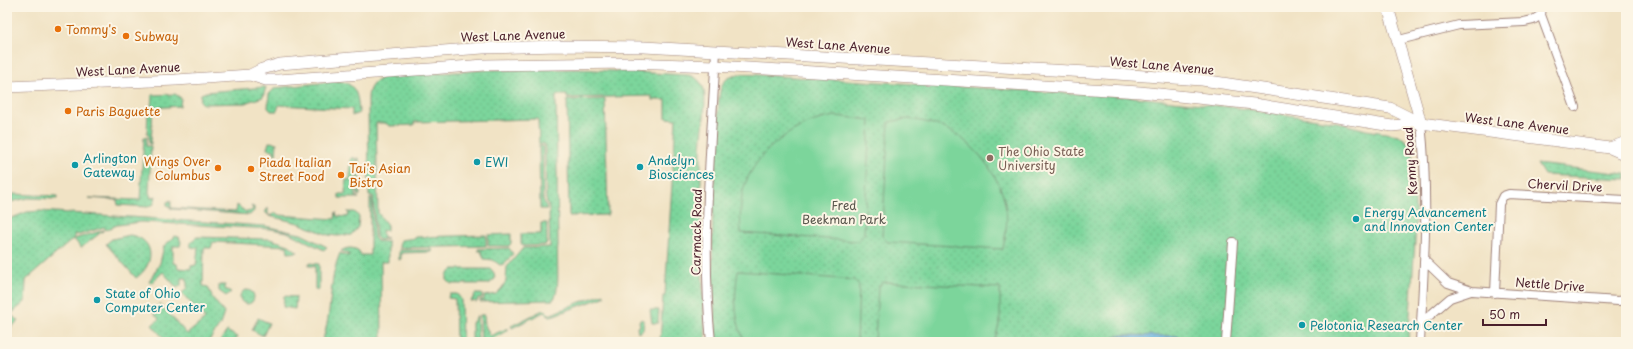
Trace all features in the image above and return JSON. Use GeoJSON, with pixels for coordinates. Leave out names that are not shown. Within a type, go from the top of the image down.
{"type":"FeatureCollection","features":[{"type":"Feature","properties":{"kind":"main road","name":"Kenny Road"},"geometry":{"type":"LineString","coordinates":[[1388,7],[1399,40],[1421,123]]}},
{"type":"Feature","properties":{"kind":"main road","name":"West Lane Avenue"},"geometry":{"type":"LineString","coordinates":[[250,75],[262,69],[280,64],[483,48],[598,46],[1080,71],[1202,80],[1390,108],[1421,123]]}},
{"type":"Feature","properties":{"kind":"main road","name":"West Lane Avenue"},"geometry":{"type":"LineString","coordinates":[[7,87],[156,81],[250,75],[266,80],[278,80],[425,68],[560,63],[648,63],[1140,92],[1254,104],[1392,126],[1421,123],[1610,148],[1626,155]]}},
{"type":"Feature","properties":{"kind":"main road","name":"West Lane Avenue"},"geometry":{"type":"LineString","coordinates":[[1610,148],[1626,142]]}},
{"type":"Feature","properties":{"kind":"street"},"geometry":{"type":"LineString","coordinates":[[1399,40],[1460,25],[1524,22],[1533,20],[1541,11],[1575,107]]}},
{"type":"Feature","properties":{"kind":"street","name":"Carmack Road"},"geometry":{"type":"LineString","coordinates":[[711,342],[706,281],[706,241],[716,51]]}},
{"type":"Feature","properties":{"kind":"street","name":"Kenny Road"},"geometry":{"type":"LineString","coordinates":[[1420,342],[1426,261],[1426,195],[1421,123]]}},
{"type":"Feature","properties":{"kind":"street","name":"Chervil Drive"},"geometry":{"type":"LineString","coordinates":[[1494,293],[1499,204],[1502,196],[1509,194],[1626,200]]}},
{"type":"Feature","properties":{"kind":"street"},"geometry":{"type":"LineString","coordinates":[[1226,342],[1233,242]]}},
{"type":"Feature","properties":{"kind":"street","name":"Nettle Drive"},"geometry":{"type":"LineString","coordinates":[[1426,261],[1448,283],[1472,291],[1618,301],[1626,300]]}},
{"type":"Feature","properties":{"kind":"street","name":"Nettle Drive"},"geometry":{"type":"LineString","coordinates":[[1421,323],[1450,298],[1472,291]]}},
{"type":"Feature","properties":{"kind":"green space"},"geometry":{"type":"Polygon","coordinates":[[[577,69],[687,75],[693,76],[702,84],[705,104],[701,146],[701,224],[706,342],[660,342],[663,296],[665,296],[676,119],[666,118],[666,100],[652,100],[652,96],[567,98],[567,95],[556,95],[558,275],[557,290],[553,300],[480,302],[480,300],[484,300],[484,296],[496,294],[502,288],[506,281],[507,267],[523,248],[550,247],[549,209],[546,199],[545,144],[539,144],[538,119],[414,122],[414,125],[390,126],[385,123],[376,123],[378,213],[387,225],[387,230],[382,231],[383,238],[387,239],[379,240],[376,237],[373,196],[369,196],[368,95],[370,88],[377,80],[384,77],[486,70],[577,69]]]}},
{"type":"Feature","properties":{"kind":"green space","name":"Fred Beekman Park"},"geometry":{"type":"Polygon","coordinates":[[[743,74],[1134,97],[1239,108],[1337,122],[1366,130],[1399,135],[1410,144],[1413,157],[1416,227],[1408,342],[717,342],[714,312],[712,251],[719,98],[721,88],[728,78],[743,74]]]}},
{"type":"Feature","properties":{"kind":"green space"},"geometry":{"type":"Polygon","coordinates":[[[338,81],[344,82],[353,88],[357,96],[359,113],[352,116],[352,109],[279,105],[277,111],[271,111],[268,108],[269,94],[275,88],[338,81]]]}},
{"type":"Feature","properties":{"kind":"green space"},"geometry":{"type":"Polygon","coordinates":[[[266,87],[263,97],[247,103],[203,104],[200,101],[201,94],[206,92],[266,87]]]}},
{"type":"Feature","properties":{"kind":"green space"},"geometry":{"type":"Polygon","coordinates":[[[175,94],[181,98],[180,106],[153,108],[151,144],[149,144],[149,136],[147,134],[148,108],[151,108],[152,95],[175,94]]]}},
{"type":"Feature","properties":{"kind":"green space"},"geometry":{"type":"Polygon","coordinates":[[[605,99],[608,215],[569,216],[567,100],[605,99]]]}},
{"type":"Feature","properties":{"kind":"green space"},"geometry":{"type":"Polygon","coordinates":[[[836,116],[870,120],[864,234],[857,241],[741,233],[740,222],[744,187],[750,173],[758,161],[780,139],[793,131],[821,119],[836,116]]]}},
{"type":"Feature","properties":{"kind":"green space"},"geometry":{"type":"Polygon","coordinates":[[[906,119],[921,121],[944,128],[966,141],[985,162],[993,173],[1004,198],[1007,220],[1003,249],[887,242],[882,236],[889,122],[906,119]]]}},
{"type":"Feature","properties":{"kind":"green space"},"geometry":{"type":"Polygon","coordinates":[[[144,137],[147,137],[146,146],[151,146],[149,192],[151,198],[156,196],[154,204],[148,207],[118,205],[117,200],[88,198],[140,200],[144,137]]]}},
{"type":"Feature","properties":{"kind":"green space"},"geometry":{"type":"Polygon","coordinates":[[[269,142],[277,143],[276,155],[274,154],[274,150],[267,149],[269,142]]]}},
{"type":"Feature","properties":{"kind":"green space"},"geometry":{"type":"Polygon","coordinates":[[[539,146],[543,146],[543,199],[547,209],[540,209],[539,146]]]}},
{"type":"Feature","properties":{"kind":"green space"},"geometry":{"type":"Polygon","coordinates":[[[351,158],[355,158],[356,197],[359,198],[339,198],[339,194],[345,194],[346,180],[350,179],[351,158]]]}},
{"type":"Feature","properties":{"kind":"green space"},"geometry":{"type":"Polygon","coordinates":[[[357,158],[359,158],[360,195],[358,196],[357,158]]]}},
{"type":"Feature","properties":{"kind":"green space"},"geometry":{"type":"Polygon","coordinates":[[[1537,164],[1626,174],[1626,179],[1544,175],[1537,164]]]}},
{"type":"Feature","properties":{"kind":"green space"},"geometry":{"type":"Polygon","coordinates":[[[12,194],[57,196],[57,199],[28,198],[11,202],[12,194]]]}},
{"type":"Feature","properties":{"kind":"green space"},"geometry":{"type":"Polygon","coordinates":[[[370,198],[372,198],[374,237],[377,241],[388,242],[388,262],[381,262],[382,342],[322,342],[328,320],[336,263],[340,253],[349,256],[349,254],[341,251],[352,248],[359,251],[361,255],[370,255],[370,198]]]}},
{"type":"Feature","properties":{"kind":"green space"},"geometry":{"type":"Polygon","coordinates":[[[171,200],[171,208],[236,212],[237,205],[246,212],[253,209],[251,206],[254,207],[254,211],[250,215],[172,209],[167,205],[167,202],[171,200]]]}},
{"type":"Feature","properties":{"kind":"green space"},"geometry":{"type":"Polygon","coordinates":[[[268,208],[268,214],[269,216],[265,212],[268,208]]]}},
{"type":"Feature","properties":{"kind":"green space"},"geometry":{"type":"Polygon","coordinates":[[[40,211],[265,226],[301,234],[327,247],[324,250],[287,232],[271,229],[141,222],[117,225],[106,230],[104,227],[79,235],[75,234],[73,239],[26,280],[25,302],[11,314],[18,321],[7,331],[7,220],[27,212],[40,211]]]}},
{"type":"Feature","properties":{"kind":"green space"},"geometry":{"type":"Polygon","coordinates":[[[336,212],[337,216],[347,217],[349,214],[347,212],[355,212],[359,217],[358,227],[351,235],[337,236],[328,235],[298,223],[269,216],[276,213],[279,215],[335,219],[336,212]]]}},
{"type":"Feature","properties":{"kind":"green space"},"geometry":{"type":"Polygon","coordinates":[[[541,223],[547,223],[547,243],[545,245],[523,246],[521,243],[521,234],[541,234],[541,223]]]}},
{"type":"Feature","properties":{"kind":"green space"},"geometry":{"type":"Polygon","coordinates":[[[104,230],[81,248],[74,239],[104,230]]]}},
{"type":"Feature","properties":{"kind":"green space"},"geometry":{"type":"Polygon","coordinates":[[[511,234],[511,243],[509,246],[488,246],[488,235],[511,234]]]}},
{"type":"Feature","properties":{"kind":"green space"},"geometry":{"type":"Polygon","coordinates":[[[130,235],[139,237],[145,242],[150,253],[147,266],[136,278],[106,244],[112,239],[130,235]]]}},
{"type":"Feature","properties":{"kind":"green space"},"geometry":{"type":"Polygon","coordinates":[[[486,235],[486,246],[399,248],[400,240],[416,237],[486,235]]]}},
{"type":"Feature","properties":{"kind":"green space"},"geometry":{"type":"Polygon","coordinates":[[[175,236],[179,237],[181,242],[180,246],[173,246],[173,263],[177,264],[178,268],[191,269],[191,266],[196,265],[198,248],[191,247],[191,244],[197,237],[270,239],[289,245],[298,252],[288,253],[287,246],[213,242],[211,248],[204,248],[203,286],[208,287],[212,297],[224,313],[220,325],[208,342],[167,342],[152,325],[159,319],[152,311],[160,304],[187,334],[205,319],[182,293],[187,288],[187,278],[181,278],[181,285],[177,288],[163,272],[151,283],[149,282],[160,263],[164,246],[175,236]]]}},
{"type":"Feature","properties":{"kind":"green space"},"geometry":{"type":"Polygon","coordinates":[[[509,248],[513,254],[504,264],[500,265],[493,260],[484,259],[481,251],[478,251],[478,249],[509,248]]]}},
{"type":"Feature","properties":{"kind":"green space"},"geometry":{"type":"Polygon","coordinates":[[[399,250],[432,250],[432,252],[401,253],[401,259],[399,260],[399,250]]]}},
{"type":"Feature","properties":{"kind":"green space"},"geometry":{"type":"Polygon","coordinates":[[[309,263],[319,264],[319,290],[315,289],[315,266],[309,266],[309,263]]]}},
{"type":"Feature","properties":{"kind":"green space"},"geometry":{"type":"Polygon","coordinates":[[[453,269],[491,269],[494,273],[495,279],[489,284],[451,284],[447,280],[447,275],[453,269]]]}},
{"type":"Feature","properties":{"kind":"green space"},"geometry":{"type":"Polygon","coordinates":[[[738,271],[854,280],[859,285],[857,342],[745,342],[741,333],[736,307],[738,271]]]}},
{"type":"Feature","properties":{"kind":"green space"},"geometry":{"type":"Polygon","coordinates":[[[884,282],[1000,288],[1000,321],[994,342],[875,342],[878,287],[884,282]]]}},
{"type":"Feature","properties":{"kind":"green space"},"geometry":{"type":"Polygon","coordinates":[[[219,285],[225,285],[225,289],[231,292],[226,296],[219,291],[219,285]]]}},
{"type":"Feature","properties":{"kind":"green space"},"geometry":{"type":"Polygon","coordinates":[[[244,290],[250,290],[254,294],[254,300],[250,304],[244,304],[240,300],[240,294],[244,290]]]}},
{"type":"Feature","properties":{"kind":"green space"},"geometry":{"type":"Polygon","coordinates":[[[449,294],[457,294],[461,299],[462,342],[456,342],[455,299],[448,298],[449,294]]]}},
{"type":"Feature","properties":{"kind":"green space"},"geometry":{"type":"Polygon","coordinates":[[[475,294],[482,294],[482,298],[478,298],[477,302],[471,301],[475,294]]]}},
{"type":"Feature","properties":{"kind":"green space"},"geometry":{"type":"Polygon","coordinates":[[[604,294],[604,297],[549,317],[544,312],[512,328],[511,326],[543,310],[549,315],[604,294]]]}},
{"type":"Feature","properties":{"kind":"green space"},"geometry":{"type":"Polygon","coordinates":[[[284,296],[296,297],[295,309],[283,307],[284,296]]]}},
{"type":"Feature","properties":{"kind":"green space"},"geometry":{"type":"Polygon","coordinates":[[[650,310],[659,310],[658,323],[652,323],[650,310]]]}},
{"type":"Feature","properties":{"kind":"green space"},"geometry":{"type":"Polygon","coordinates":[[[480,315],[484,315],[485,325],[490,336],[508,328],[508,330],[487,342],[481,342],[480,315]]]}},
{"type":"Feature","properties":{"kind":"green space"},"geometry":{"type":"Polygon","coordinates":[[[477,316],[478,342],[472,342],[472,323],[477,316]]]}},
{"type":"Feature","properties":{"kind":"green space"},"geometry":{"type":"Polygon","coordinates":[[[258,318],[269,323],[263,336],[252,330],[258,318]]]}},
{"type":"Feature","properties":{"kind":"green space"},"geometry":{"type":"Polygon","coordinates":[[[642,319],[644,321],[643,330],[638,333],[637,327],[640,326],[639,321],[642,319]]]}},
{"type":"Feature","properties":{"kind":"green space"},"geometry":{"type":"Polygon","coordinates":[[[227,331],[237,337],[235,342],[220,341],[227,331]]]}},
{"type":"Feature","properties":{"kind":"water"},"geometry":{"type":"Polygon","coordinates":[[[1121,335],[1178,336],[1182,342],[1110,342],[1112,338],[1121,335]]]}},
{"type":"Feature","properties":{"kind":"place","name":"Tommy's"},"geometry":{"type":"Point","coordinates":[58,29]}},
{"type":"Feature","properties":{"kind":"place","name":"Subway"},"geometry":{"type":"Point","coordinates":[126,36]}},
{"type":"Feature","properties":{"kind":"place","name":"Paris Baguette"},"geometry":{"type":"Point","coordinates":[68,111]}},
{"type":"Feature","properties":{"kind":"place","name":"The Ohio State University"},"geometry":{"type":"Point","coordinates":[990,158]}},
{"type":"Feature","properties":{"kind":"place","name":"EWI"},"geometry":{"type":"Point","coordinates":[477,162]}},
{"type":"Feature","properties":{"kind":"place","name":"Arlington Gateway"},"geometry":{"type":"Point","coordinates":[75,165]}},
{"type":"Feature","properties":{"kind":"place","name":"Andelyn Biosciences"},"geometry":{"type":"Point","coordinates":[640,167]}},
{"type":"Feature","properties":{"kind":"place","name":"Wings Over Columbus"},"geometry":{"type":"Point","coordinates":[218,168]}},
{"type":"Feature","properties":{"kind":"place","name":"Piada Italian Street Food"},"geometry":{"type":"Point","coordinates":[251,169]}},
{"type":"Feature","properties":{"kind":"place","name":"Tai's Asian Bistro"},"geometry":{"type":"Point","coordinates":[341,175]}},
{"type":"Feature","properties":{"kind":"place","name":"Energy Advancement and Innovation Center"},"geometry":{"type":"Point","coordinates":[1356,219]}},
{"type":"Feature","properties":{"kind":"place","name":"State of Ohio Computer Center"},"geometry":{"type":"Point","coordinates":[97,300]}},
{"type":"Feature","properties":{"kind":"place","name":"Pelotonia Research Center"},"geometry":{"type":"Point","coordinates":[1302,325]}}]}
